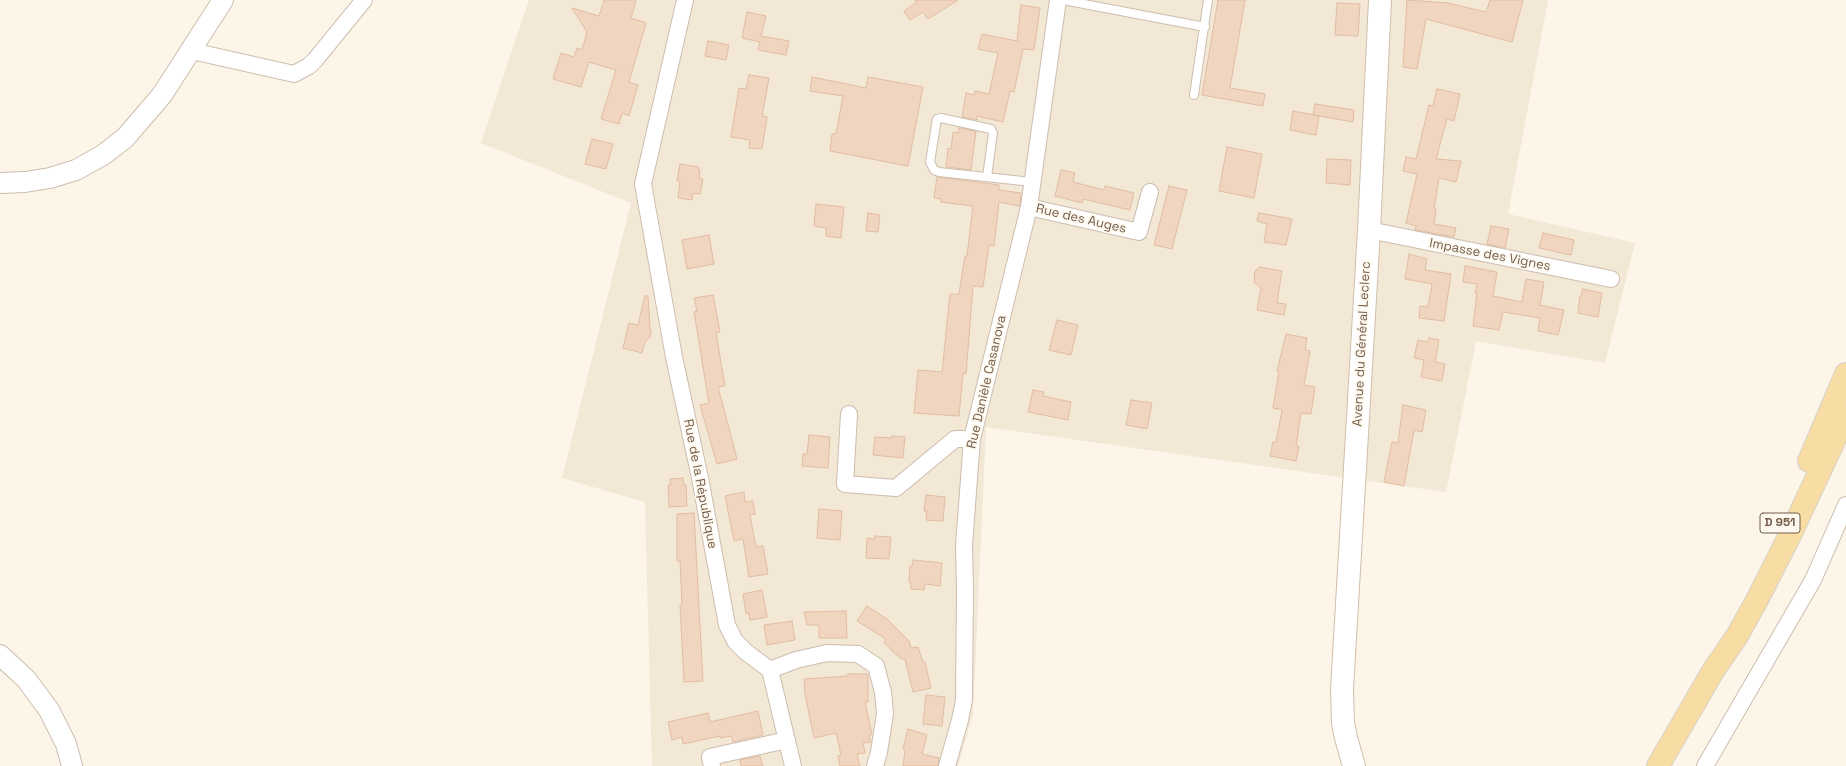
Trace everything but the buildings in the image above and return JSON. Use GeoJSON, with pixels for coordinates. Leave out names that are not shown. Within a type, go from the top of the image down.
{"type":"FeatureCollection","features":[{"type":"Feature","properties":{"kind":"main road","name":"Avenue du Général Leclerc"},"geometry":{"type":"LineString","coordinates":[[1354,766],[1343,723],[1342,689],[1369,230],[1380,0]]}},
{"type":"Feature","properties":{"kind":"main road","name":"D 951"},"geometry":{"type":"LineString","coordinates":[[1713,671],[1744,596],[1808,464],[1846,374]]}},
{"type":"Feature","properties":{"kind":"main road","name":"D 951"},"geometry":{"type":"LineString","coordinates":[[1658,766],[1713,671],[1737,636],[1764,587],[1846,416]]}},
{"type":"Feature","properties":{"kind":"street"},"geometry":{"type":"LineString","coordinates":[[0,183],[25,182],[50,178],[76,170],[103,155],[125,138],[162,96],[223,0]]}},
{"type":"Feature","properties":{"kind":"street"},"geometry":{"type":"LineString","coordinates":[[192,51],[294,74],[312,63],[364,0]]}},
{"type":"Feature","properties":{"kind":"street","name":"Rue de la République"},"geometry":{"type":"LineString","coordinates":[[685,0],[643,184],[674,357],[700,478],[727,625],[735,641],[746,652],[770,670]]}},
{"type":"Feature","properties":{"kind":"street","name":"Rue Danièle Casanova"},"geometry":{"type":"LineString","coordinates":[[947,766],[964,700],[964,546],[972,438],[1029,207],[1058,0]]}},
{"type":"Feature","properties":{"kind":"street","name":"Rue des Auges"},"geometry":{"type":"LineString","coordinates":[[1029,207],[1139,232],[1150,192]]}},
{"type":"Feature","properties":{"kind":"street","name":"Impasse des Vignes"},"geometry":{"type":"LineString","coordinates":[[1369,230],[1611,279]]}},
{"type":"Feature","properties":{"kind":"street"},"geometry":{"type":"LineString","coordinates":[[849,414],[845,484],[896,488],[955,439],[972,438]]}},
{"type":"Feature","properties":{"kind":"street"},"geometry":{"type":"LineString","coordinates":[[1705,766],[1762,671],[1813,580],[1846,505]]}},
{"type":"Feature","properties":{"kind":"street"},"geometry":{"type":"LineString","coordinates":[[793,766],[770,670],[796,660],[827,653],[858,654],[876,666],[883,692],[885,714],[879,752],[875,766]]}},
{"type":"Feature","properties":{"kind":"street"},"geometry":{"type":"LineString","coordinates":[[0,654],[26,679],[49,710],[60,731],[72,766]]}},
{"type":"Feature","properties":{"kind":"street"},"geometry":{"type":"LineString","coordinates":[[712,766],[710,757],[787,740]]}},
{"type":"Feature","properties":{"kind":"lane"},"geometry":{"type":"LineString","coordinates":[[1063,0],[1205,27]]}},
{"type":"Feature","properties":{"kind":"lane"},"geometry":{"type":"LineString","coordinates":[[1194,94],[1208,0]]}},
{"type":"Feature","properties":{"kind":"lane"},"geometry":{"type":"LineString","coordinates":[[987,177],[993,133],[991,129],[941,118],[937,119],[930,162],[932,167],[939,172],[1032,182]]}},
{"type":"Feature","properties":{"kind":"shaded area"},"geometry":{"type":"Polygon","coordinates":[[[529,0],[1548,0],[1508,214],[1635,243],[1605,363],[1476,341],[1446,492],[986,427],[973,714],[958,766],[652,766],[645,502],[562,478],[631,203],[481,143],[529,0]]]}}]}
